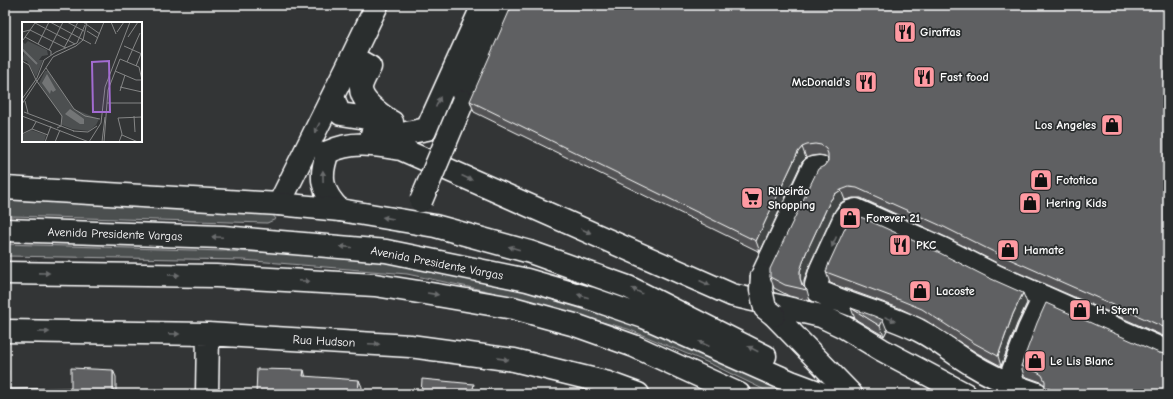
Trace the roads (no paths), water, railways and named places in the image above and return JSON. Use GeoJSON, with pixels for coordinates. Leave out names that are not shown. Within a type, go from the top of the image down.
{"type":"FeatureCollection","features":[{"type":"Feature","properties":{"kind":"main road"},"geometry":{"type":"LineString","coordinates":[[279,204],[377,5]]}},
{"type":"Feature","properties":{"kind":"main road"},"geometry":{"type":"LineString","coordinates":[[340,210],[331,202],[324,187],[322,174],[324,162],[328,152],[346,145],[360,144],[426,129],[483,5]]}},
{"type":"Feature","properties":{"kind":"main road"},"geometry":{"type":"LineString","coordinates":[[435,226],[422,214],[421,201],[463,101],[506,5]]}},
{"type":"Feature","properties":{"kind":"main road"},"geometry":{"type":"LineString","coordinates":[[352,58],[370,67],[361,87],[363,96],[395,135]]}},
{"type":"Feature","properties":{"kind":"main road"},"geometry":{"type":"LineString","coordinates":[[333,96],[337,108],[341,114],[395,135],[732,295],[821,316],[965,394]]}},
{"type":"Feature","properties":{"kind":"main road"},"geometry":{"type":"LineString","coordinates":[[820,167],[813,168],[762,276],[761,290],[765,308],[774,315],[851,394]]}},
{"type":"Feature","properties":{"kind":"main road"},"geometry":{"type":"LineString","coordinates":[[5,188],[279,204],[340,210],[435,226],[530,252],[628,287],[784,365],[791,382]]}},
{"type":"Feature","properties":{"kind":"main road"},"geometry":{"type":"LineString","coordinates":[[1037,394],[1008,384],[971,364],[920,331],[818,291],[816,285],[821,269],[845,217],[849,212],[856,210],[943,249],[996,276],[1168,352]]}},
{"type":"Feature","properties":{"kind":"main road","name":"Avenida Presidente Vargas"},"geometry":{"type":"LineString","coordinates":[[5,230],[223,237],[386,251],[527,280],[589,298],[644,317],[791,382],[823,394]]}},
{"type":"Feature","properties":{"kind":"main road"},"geometry":{"type":"LineString","coordinates":[[5,272],[216,276],[375,285],[437,294],[513,308],[575,325],[634,346],[739,394]]}},
{"type":"Feature","properties":{"kind":"main road"},"geometry":{"type":"LineString","coordinates":[[1008,384],[1029,329],[1044,297]]}},
{"type":"Feature","properties":{"kind":"main road","name":"Rua Hudson"},"geometry":{"type":"LineString","coordinates":[[5,332],[208,334],[410,346],[514,360],[608,383],[638,394]]}},
{"type":"Feature","properties":{"kind":"main road"},"geometry":{"type":"LineString","coordinates":[[208,334],[208,394]]}},
{"type":"Feature","properties":{"kind":"place","name":"Giraffas"},"geometry":{"type":"Point","coordinates":[905,32]}},
{"type":"Feature","properties":{"kind":"place","name":"Fast food"},"geometry":{"type":"Point","coordinates":[924,77]}},
{"type":"Feature","properties":{"kind":"place","name":"McDonald's"},"geometry":{"type":"Point","coordinates":[866,82]}},
{"type":"Feature","properties":{"kind":"place","name":"Los Angeles"},"geometry":{"type":"Point","coordinates":[1112,125]}},
{"type":"Feature","properties":{"kind":"place","name":"Fototica"},"geometry":{"type":"Point","coordinates":[1041,180]}},
{"type":"Feature","properties":{"kind":"place","name":"Ribeirão Shopping"},"geometry":{"type":"Point","coordinates":[752,198]}},
{"type":"Feature","properties":{"kind":"place","name":"Hering Kids"},"geometry":{"type":"Point","coordinates":[1030,203]}},
{"type":"Feature","properties":{"kind":"place","name":"Forever 21"},"geometry":{"type":"Point","coordinates":[850,218]}},
{"type":"Feature","properties":{"kind":"place","name":"PKC"},"geometry":{"type":"Point","coordinates":[900,245]}},
{"type":"Feature","properties":{"kind":"place","name":"Hamate"},"geometry":{"type":"Point","coordinates":[1008,250]}},
{"type":"Feature","properties":{"kind":"place","name":"Lacoste"},"geometry":{"type":"Point","coordinates":[920,291]}},
{"type":"Feature","properties":{"kind":"place","name":"H. Stern"},"geometry":{"type":"Point","coordinates":[1080,310]}},
{"type":"Feature","properties":{"kind":"place","name":"Le Lis Blanc"},"geometry":{"type":"Point","coordinates":[1035,361]}}]}
